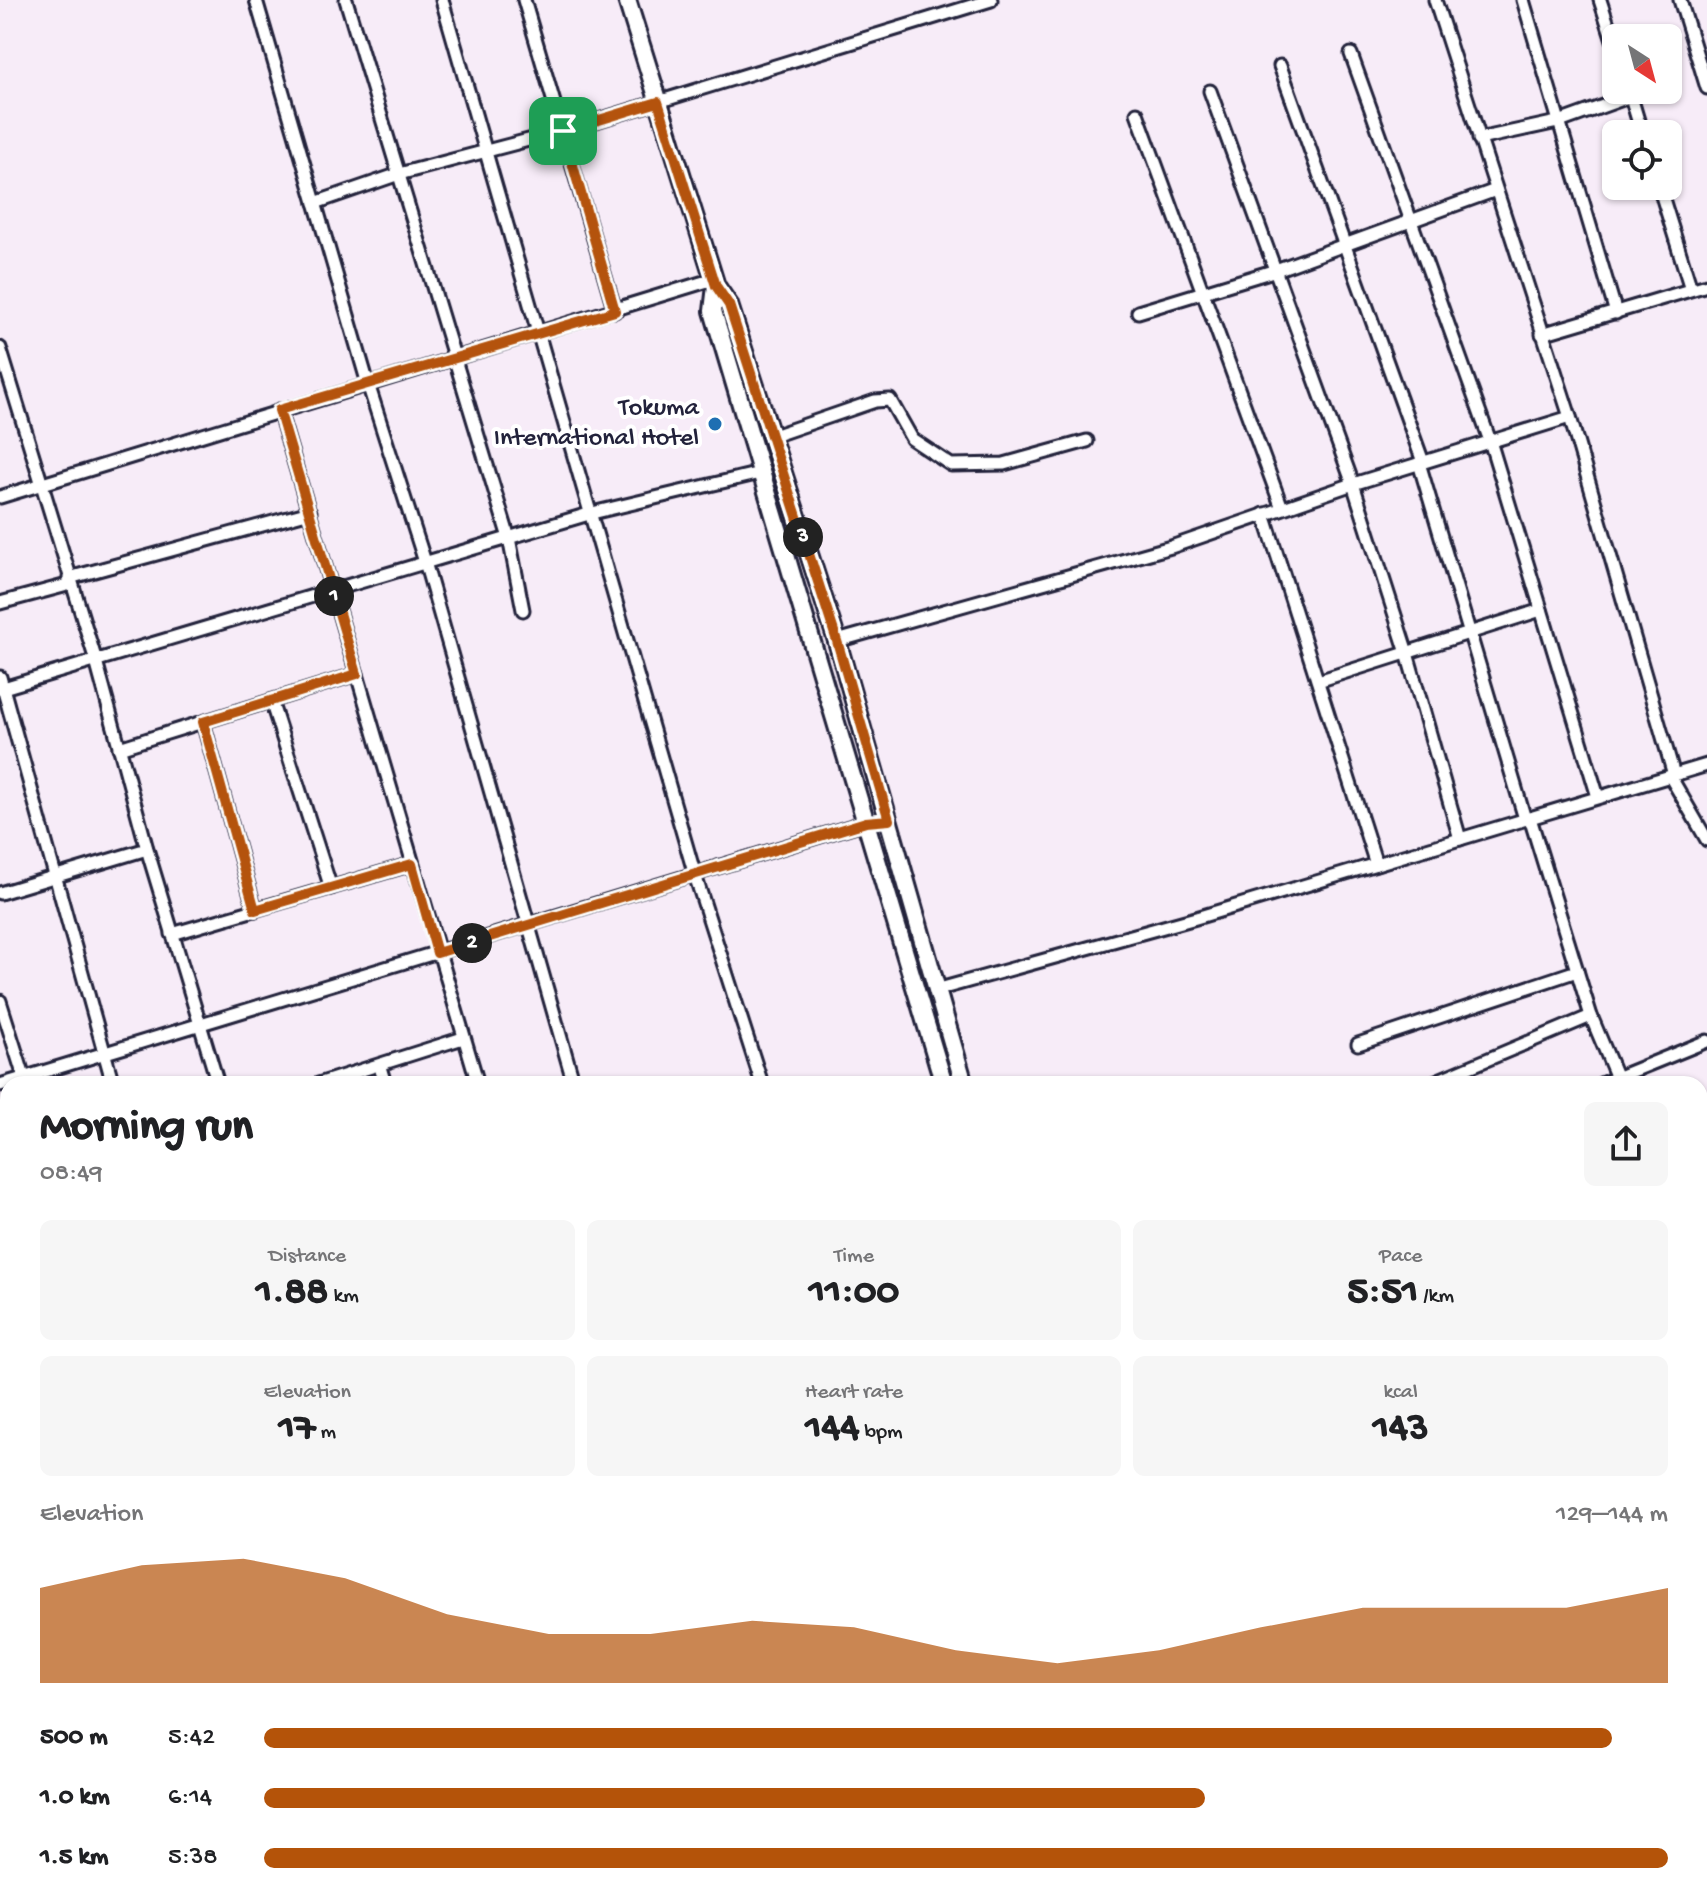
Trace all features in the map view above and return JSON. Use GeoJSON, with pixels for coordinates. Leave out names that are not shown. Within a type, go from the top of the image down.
{"type":"FeatureCollection","features":[{"type":"Feature","properties":{"kind":"main road"},"geometry":{"type":"LineString","coordinates":[[627,0],[715,283],[729,305],[837,641],[962,1076]]}},
{"type":"Feature","properties":{"kind":"main road"},"geometry":{"type":"LineString","coordinates":[[715,283],[713,311],[942,1076]]}},
{"type":"Feature","properties":{"kind":"street"},"geometry":{"type":"LineString","coordinates":[[256,0],[368,384],[425,562],[572,1076]]}},
{"type":"Feature","properties":{"kind":"street"},"geometry":{"type":"LineString","coordinates":[[346,0],[509,538],[523,610]]}},
{"type":"Feature","properties":{"kind":"street"},"geometry":{"type":"LineString","coordinates":[[442,0],[694,872],[759,1076]]}},
{"type":"Feature","properties":{"kind":"street"},"geometry":{"type":"LineString","coordinates":[[524,0],[615,311]]}},
{"type":"Feature","properties":{"kind":"street"},"geometry":{"type":"LineString","coordinates":[[315,203],[399,174],[563,131],[991,0]]}},
{"type":"Feature","properties":{"kind":"street"},"geometry":{"type":"LineString","coordinates":[[1435,0],[1570,417],[1672,775],[1707,840]]}},
{"type":"Feature","properties":{"kind":"street"},"geometry":{"type":"LineString","coordinates":[[1523,0],[1562,121],[1616,313]]}},
{"type":"Feature","properties":{"kind":"street"},"geometry":{"type":"LineString","coordinates":[[1600,0],[1608,24]]}},
{"type":"Feature","properties":{"kind":"street"},"geometry":{"type":"LineString","coordinates":[[1680,0],[1707,88]]}},
{"type":"Feature","properties":{"kind":"street"},"geometry":{"type":"LineString","coordinates":[[1351,54],[1490,441],[1598,797]]}},
{"type":"Feature","properties":{"kind":"street"},"geometry":{"type":"LineString","coordinates":[[1280,66],[1421,463],[1528,819],[1591,1016],[1616,1076]]}},
{"type":"Feature","properties":{"kind":"street"},"geometry":{"type":"LineString","coordinates":[[1210,91],[1353,484],[1407,653],[1460,839]]}},
{"type":"Feature","properties":{"kind":"street"},"geometry":{"type":"LineString","coordinates":[[1479,139],[1562,121],[1603,104]]}},
{"type":"Feature","properties":{"kind":"street"},"geometry":{"type":"LineString","coordinates":[[1137,113],[1282,508]]}},
{"type":"Feature","properties":{"kind":"street"},"geometry":{"type":"LineString","coordinates":[[1138,312],[1273,271],[1496,190]]}},
{"type":"Feature","properties":{"kind":"street"},"geometry":{"type":"LineString","coordinates":[[1663,200],[1691,289]]}},
{"type":"Feature","properties":{"kind":"street"},"geometry":{"type":"LineString","coordinates":[[0,497],[279,410],[715,283]]}},
{"type":"Feature","properties":{"kind":"street"},"geometry":{"type":"LineString","coordinates":[[1542,334],[1691,289],[1706,288]]}},
{"type":"Feature","properties":{"kind":"street"},"geometry":{"type":"LineString","coordinates":[[0,348],[96,661],[147,849],[215,1076]]}},
{"type":"Feature","properties":{"kind":"street"},"geometry":{"type":"LineString","coordinates":[[770,437],[875,401],[890,400],[912,439],[951,465],[1004,464],[1087,441]]}},
{"type":"Feature","properties":{"kind":"street"},"geometry":{"type":"LineString","coordinates":[[279,410],[475,1076]]}},
{"type":"Feature","properties":{"kind":"street"},"geometry":{"type":"LineString","coordinates":[[837,641],[1171,547],[1353,484],[1570,417]]}},
{"type":"Feature","properties":{"kind":"street"},"geometry":{"type":"LineString","coordinates":[[111,1076],[58,878],[1,685],[96,661],[592,513],[760,473]]}},
{"type":"Feature","properties":{"kind":"street"},"geometry":{"type":"LineString","coordinates":[[0,603],[310,512]]}},
{"type":"Feature","properties":{"kind":"street"},"geometry":{"type":"LineString","coordinates":[[1264,514],[1376,864]]}},
{"type":"Feature","properties":{"kind":"street"},"geometry":{"type":"LineString","coordinates":[[1318,681],[1470,630],[1541,610]]}},
{"type":"Feature","properties":{"kind":"street"},"geometry":{"type":"LineString","coordinates":[[119,748],[357,674]]}},
{"type":"Feature","properties":{"kind":"street"},"geometry":{"type":"LineString","coordinates":[[271,701],[331,888]]}},
{"type":"Feature","properties":{"kind":"street"},"geometry":{"type":"LineString","coordinates":[[203,722],[255,910]]}},
{"type":"Feature","properties":{"kind":"street"},"geometry":{"type":"LineString","coordinates":[[936,990],[1707,765]]}},
{"type":"Feature","properties":{"kind":"street"},"geometry":{"type":"LineString","coordinates":[[27,1076],[528,926],[694,872],[866,822],[889,820]]}},
{"type":"Feature","properties":{"kind":"street"},"geometry":{"type":"LineString","coordinates":[[0,893],[147,849]]}},
{"type":"Feature","properties":{"kind":"street"},"geometry":{"type":"LineString","coordinates":[[172,934],[412,864]]}},
{"type":"Feature","properties":{"kind":"street"},"geometry":{"type":"LineString","coordinates":[[1358,1044],[1577,971]]}},
{"type":"Feature","properties":{"kind":"street"},"geometry":{"type":"LineString","coordinates":[[0,1001],[24,1076]]}},
{"type":"Feature","properties":{"kind":"street"},"geometry":{"type":"LineString","coordinates":[[1448,1076],[1591,1016]]}},
{"type":"Feature","properties":{"kind":"street"},"geometry":{"type":"LineString","coordinates":[[347,1076],[463,1038]]}},
{"type":"Feature","properties":{"kind":"street"},"geometry":{"type":"LineString","coordinates":[[1622,1076],[1707,1041]]}},
{"type":"Feature","properties":{"kind":"street"},"geometry":{"type":"LineString","coordinates":[[380,1067],[383,1076]]}},
{"type":"Feature","properties":{"kind":"place","name":"Tokuma International Hotel"},"geometry":{"type":"Point","coordinates":[715,424]}},
{"type":"Feature","properties":{"kind":"route"},"geometry":{"type":"LineString","coordinates":[[658,102],[716,286],[729,305],[837,641],[889,820],[866,822],[694,872],[437,953],[412,864],[255,910],[203,722],[357,674],[279,410],[615,311],[563,131],[658,102]]}}]}
